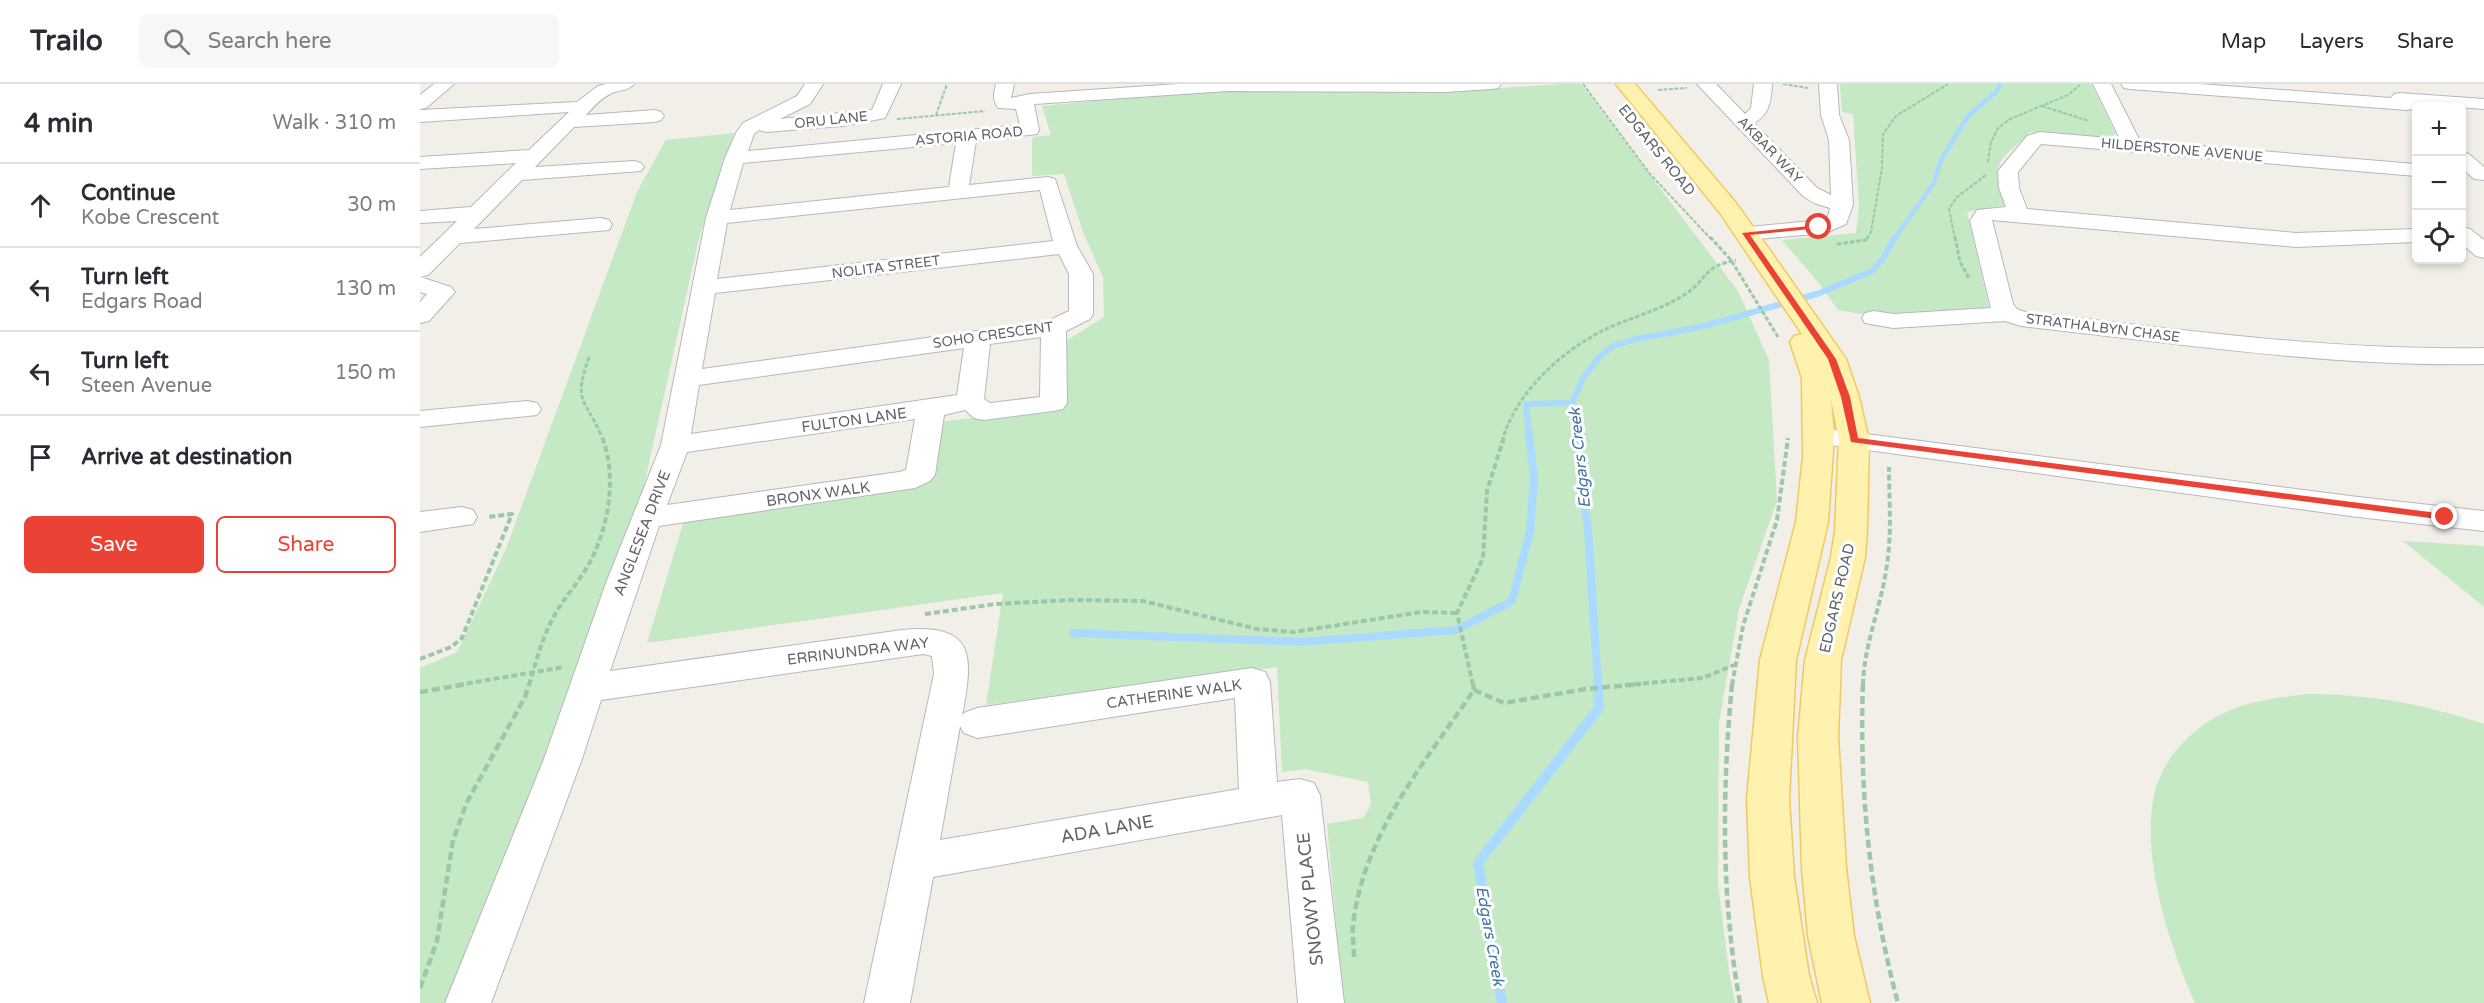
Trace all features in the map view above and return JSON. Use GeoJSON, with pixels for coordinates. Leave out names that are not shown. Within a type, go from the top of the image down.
{"type":"FeatureCollection","features":[{"type":"Feature","properties":{"kind":"main road","name":"EDGARS ROAD"},"geometry":{"type":"LineString","coordinates":[[1605,84],[1753,271],[1798,336],[1816,378],[1837,438],[1851,531],[1848,557],[1823,660],[1818,737],[1824,868],[1831,936],[1846,1003]]}},
{"type":"Feature","properties":{"kind":"main road","name":"EDGARS ROAD"},"geometry":{"type":"LineString","coordinates":[[1625,84],[1746,233],[1753,271]]}},
{"type":"Feature","properties":{"kind":"main road","name":"EDGARS ROAD"},"geometry":{"type":"LineString","coordinates":[[1793,1003],[1786,976],[1772,877],[1768,799],[1770,756],[1778,660],[1812,522],[1837,438]]}},
{"type":"Feature","properties":{"kind":"street"},"geometry":{"type":"LineString","coordinates":[[420,104],[445,84]]}},
{"type":"Feature","properties":{"kind":"street"},"geometry":{"type":"LineString","coordinates":[[420,270],[574,115],[604,90],[625,84]]}},
{"type":"Feature","properties":{"kind":"street"},"geometry":{"type":"LineString","coordinates":[[750,127],[804,100],[814,84]]}},
{"type":"Feature","properties":{"kind":"street","name":"ORU LANE"},"geometry":{"type":"LineString","coordinates":[[750,127],[843,120],[879,114],[892,84]]}},
{"type":"Feature","properties":{"kind":"street"},"geometry":{"type":"LineString","coordinates":[[1005,84],[1002,100],[1004,104],[1023,103]]}},
{"type":"Feature","properties":{"kind":"street","name":"ASTORIA ROAD"},"geometry":{"type":"LineString","coordinates":[[735,158],[1030,130],[1023,103],[1030,99],[1079,90],[1331,85],[1445,87],[1492,84]]}},
{"type":"Feature","properties":{"kind":"street","name":"AKBAR WAY"},"geometry":{"type":"LineString","coordinates":[[1706,84],[1810,192],[1821,199],[1842,205]]}},
{"type":"Feature","properties":{"kind":"street"},"geometry":{"type":"LineString","coordinates":[[1743,122],[1756,116],[1760,111],[1763,84]]}},
{"type":"Feature","properties":{"kind":"street"},"geometry":{"type":"LineString","coordinates":[[2102,84],[2133,145]]}},
{"type":"Feature","properties":{"kind":"street"},"geometry":{"type":"LineString","coordinates":[[2130,84],[2484,104]]}},
{"type":"Feature","properties":{"kind":"street"},"geometry":{"type":"LineString","coordinates":[[2279,84],[2401,99]]}},
{"type":"Feature","properties":{"kind":"street"},"geometry":{"type":"LineString","coordinates":[[1746,233],[1832,224],[1838,219],[1842,205],[1839,140],[1820,86]]}},
{"type":"Feature","properties":{"kind":"street"},"geometry":{"type":"LineString","coordinates":[[536,108],[553,92]]}},
{"type":"Feature","properties":{"kind":"street"},"geometry":{"type":"LineString","coordinates":[[420,116],[571,106],[574,115]]}},
{"type":"Feature","properties":{"kind":"street"},"geometry":{"type":"LineString","coordinates":[[574,115],[655,116]]}},
{"type":"Feature","properties":{"kind":"street","name":"ANGLESEA DRIVE"},"geometry":{"type":"LineString","coordinates":[[468,1003],[555,781],[621,583],[675,445],[717,218],[735,158],[745,133],[750,127]]}},
{"type":"Feature","properties":{"kind":"street"},"geometry":{"type":"LineString","coordinates":[[958,193],[967,136]]}},
{"type":"Feature","properties":{"kind":"street","name":"HILDERSTONE AVENUE"},"geometry":{"type":"LineString","coordinates":[[2019,215],[2009,188],[2008,171],[2034,140],[2048,138],[2391,168],[2412,178]]}},
{"type":"Feature","properties":{"kind":"street"},"geometry":{"type":"LineString","coordinates":[[420,163],[535,156]]}},
{"type":"Feature","properties":{"kind":"street"},"geometry":{"type":"LineString","coordinates":[[2466,163],[2476,175]]}},
{"type":"Feature","properties":{"kind":"street"},"geometry":{"type":"LineString","coordinates":[[516,174],[634,166]]}},
{"type":"Feature","properties":{"kind":"street","name":"SOHO CRESCENT"},"geometry":{"type":"LineString","coordinates":[[687,379],[1054,328],[1081,314],[1081,274],[1066,246],[1048,183],[717,218]]}},
{"type":"Feature","properties":{"kind":"street"},"geometry":{"type":"LineString","coordinates":[[420,217],[477,213]]}},
{"type":"Feature","properties":{"kind":"street","name":"STRATHALBYN CHASE"},"geometry":{"type":"LineString","coordinates":[[2412,236],[2296,240],[2019,215],[1991,214],[1985,215],[1981,221],[2001,305],[2008,314],[2029,321],[2330,353],[2431,357],[2484,356]]}},
{"type":"Feature","properties":{"kind":"street"},"geometry":{"type":"LineString","coordinates":[[454,237],[601,225]]}},
{"type":"Feature","properties":{"kind":"street"},"geometry":{"type":"LineString","coordinates":[[2466,237],[2484,251]]}},
{"type":"Feature","properties":{"kind":"street","name":"NOLITA STREET"},"geometry":{"type":"LineString","coordinates":[[705,287],[1066,246]]}},
{"type":"Feature","properties":{"kind":"street"},"geometry":{"type":"LineString","coordinates":[[420,284],[443,292],[420,316]]}},
{"type":"Feature","properties":{"kind":"street"},"geometry":{"type":"LineString","coordinates":[[1874,318],[1893,321],[2008,314]]}},
{"type":"Feature","properties":{"kind":"street"},"geometry":{"type":"LineString","coordinates":[[978,337],[970,401],[984,412],[1053,403],[1054,328]]}},
{"type":"Feature","properties":{"kind":"street","name":"FULTON LANE"},"geometry":{"type":"LineString","coordinates":[[675,445],[931,409],[970,401]]}},
{"type":"Feature","properties":{"kind":"street"},"geometry":{"type":"LineString","coordinates":[[420,419],[527,409]]}},
{"type":"Feature","properties":{"kind":"street","name":"BRONX WALK"},"geometry":{"type":"LineString","coordinates":[[648,518],[905,481],[920,475],[931,409]]}},
{"type":"Feature","properties":{"kind":"street"},"geometry":{"type":"LineString","coordinates":[[1837,438],[2484,521]]}},
{"type":"Feature","properties":{"kind":"street"},"geometry":{"type":"LineString","coordinates":[[420,522],[462,517]]}},
{"type":"Feature","properties":{"kind":"street","name":"ERRINUNDRA WAY"},"geometry":{"type":"LineString","coordinates":[[592,675],[902,643],[936,642],[950,652],[952,674],[887,1003]]}},
{"type":"Feature","properties":{"kind":"street","name":"CATHERINE WALK"},"geometry":{"type":"LineString","coordinates":[[977,723],[1252,682],[1259,802]]}},
{"type":"Feature","properties":{"kind":"street","name":"ADA LANE"},"geometry":{"type":"LineString","coordinates":[[915,862],[1300,795]]}},
{"type":"Feature","properties":{"kind":"street","name":"SNOWY PLACE"},"geometry":{"type":"LineString","coordinates":[[1300,795],[1321,1003]]}},
{"type":"Feature","properties":{"kind":"path"},"geometry":{"type":"LineString","coordinates":[[936,115],[947,84]]}},
{"type":"Feature","properties":{"kind":"path"},"geometry":{"type":"LineString","coordinates":[[1583,84],[1650,174],[1753,271],[1798,336]]}},
{"type":"Feature","properties":{"kind":"path"},"geometry":{"type":"LineString","coordinates":[[1783,84],[1820,86]]}},
{"type":"Feature","properties":{"kind":"path"},"geometry":{"type":"LineString","coordinates":[[1833,244],[1866,240],[1871,232],[1878,199],[1883,134],[1896,116],[1948,84]]}},
{"type":"Feature","properties":{"kind":"path"},"geometry":{"type":"LineString","coordinates":[[889,119],[989,110]]}},
{"type":"Feature","properties":{"kind":"path"},"geometry":{"type":"LineString","coordinates":[[1354,963],[1353,923],[1358,897],[1378,838],[1390,815],[1474,690],[1457,613],[1483,558],[1487,491],[1507,427],[1528,390],[1565,355],[1602,331],[1685,295],[1712,267],[1753,271]]}},
{"type":"Feature","properties":{"kind":"path"},"geometry":{"type":"LineString","coordinates":[[420,988],[437,941],[453,840],[467,802],[525,697],[535,672],[544,638],[554,616],[591,560],[603,532],[608,503],[608,451],[596,423],[580,399],[580,382],[589,357]]}},
{"type":"Feature","properties":{"kind":"path"},"geometry":{"type":"LineString","coordinates":[[1740,1003],[1731,958],[1723,874],[1724,798],[1735,665],[1747,611],[1775,531],[1781,497],[1784,452]]}},
{"type":"Feature","properties":{"kind":"path"},"geometry":{"type":"LineString","coordinates":[[1896,467],[1887,466],[1890,534],[1887,566],[1871,627],[1863,675],[1861,731],[1870,871],[1886,958],[1898,1003]]}},
{"type":"Feature","properties":{"kind":"path"},"geometry":{"type":"LineString","coordinates":[[420,659],[451,647],[462,638],[513,514],[470,519],[462,517]]}},
{"type":"Feature","properties":{"kind":"path"},"geometry":{"type":"LineString","coordinates":[[996,604],[1071,600],[1143,601],[1257,629],[1294,632],[1420,612],[1457,613]]}},
{"type":"Feature","properties":{"kind":"path"},"geometry":{"type":"LineString","coordinates":[[1474,690],[1504,703],[1586,689],[1703,678],[1735,665]]}},
{"type":"Feature","properties":{"kind":"path"},"geometry":{"type":"LineString","coordinates":[[420,693],[535,672],[592,675]]}},
{"type":"Feature","properties":{"kind":"green space"},"geometry":{"type":"Polygon","coordinates":[[[1581,84],[1738,291],[1769,360],[1777,501],[1739,609],[1719,722],[1718,884],[1735,1003],[1343,1003],[1327,824],[1363,818],[1371,805],[1368,782],[1305,769],[1282,772],[1277,667],[986,705],[1003,593],[647,643],[685,517],[906,486],[938,422],[1055,408],[1063,340],[1069,339],[1104,317],[1103,277],[1083,232],[1064,174],[1032,176],[1032,139],[1051,135],[1042,106],[1203,91],[1443,92],[1581,84]]]}},
{"type":"Feature","properties":{"kind":"green space"},"geometry":{"type":"Polygon","coordinates":[[[1840,84],[2091,84],[2116,134],[2107,138],[2030,132],[2004,157],[1998,170],[1998,178],[2005,205],[1967,212],[1989,307],[1979,311],[1860,314],[1838,310],[1818,282],[1782,240],[1856,233],[1859,206],[1853,114],[1842,112],[1840,84]]]}},
{"type":"Feature","properties":{"kind":"green space"},"geometry":{"type":"Polygon","coordinates":[[[734,133],[700,234],[635,526],[452,1003],[420,1003],[420,668],[457,652],[506,549],[637,192],[666,140],[734,133]]]}},
{"type":"Feature","properties":{"kind":"green space"},"geometry":{"type":"Polygon","coordinates":[[[2403,541],[2484,546],[2484,607],[2403,541]]]}},
{"type":"Feature","properties":{"kind":"green space"},"geometry":{"type":"Polygon","coordinates":[[[2306,694],[2374,698],[2440,711],[2484,724],[2484,1003],[2195,1003],[2167,928],[2154,873],[2151,820],[2158,781],[2181,745],[2214,718],[2246,705],[2306,694]]]}},
{"type":"Feature","properties":{"kind":"waterway","name":"Edgars Creek"},"geometry":{"type":"LineString","coordinates":[[1894,239],[1934,183],[1941,160],[1968,116],[1996,92],[2001,84]]}},
{"type":"Feature","properties":{"kind":"waterway","name":"Edgars Creek"},"geometry":{"type":"LineString","coordinates":[[1572,403],[1583,378],[1599,357],[1613,346],[1636,339],[1700,327],[1817,294],[1872,271],[1882,260],[1895,237]]}},
{"type":"Feature","properties":{"kind":"waterway"},"geometry":{"type":"LineString","coordinates":[[1529,435],[1526,404],[1572,403]]}},
{"type":"Feature","properties":{"kind":"waterway","name":"Edgars Creek"},"geometry":{"type":"LineString","coordinates":[[1572,403],[1576,435]]}},
{"type":"Feature","properties":{"kind":"waterway"},"geometry":{"type":"LineString","coordinates":[[1073,633],[1302,642],[1456,630],[1512,601],[1530,531],[1534,478],[1529,434]]}},
{"type":"Feature","properties":{"kind":"waterway","name":"Edgars Creek"},"geometry":{"type":"LineString","coordinates":[[1576,434],[1588,529],[1598,685]]}},
{"type":"Feature","properties":{"kind":"waterway","name":"Edgars Creek"},"geometry":{"type":"LineString","coordinates":[[1502,1003],[1478,863],[1599,708],[1598,684]]}},
{"type":"Feature","properties":{"kind":"route"},"geometry":{"type":"LineString","coordinates":[[1819,227],[1746,233],[1832,359],[1845,397],[1854,440],[2445,517]]}}]}
